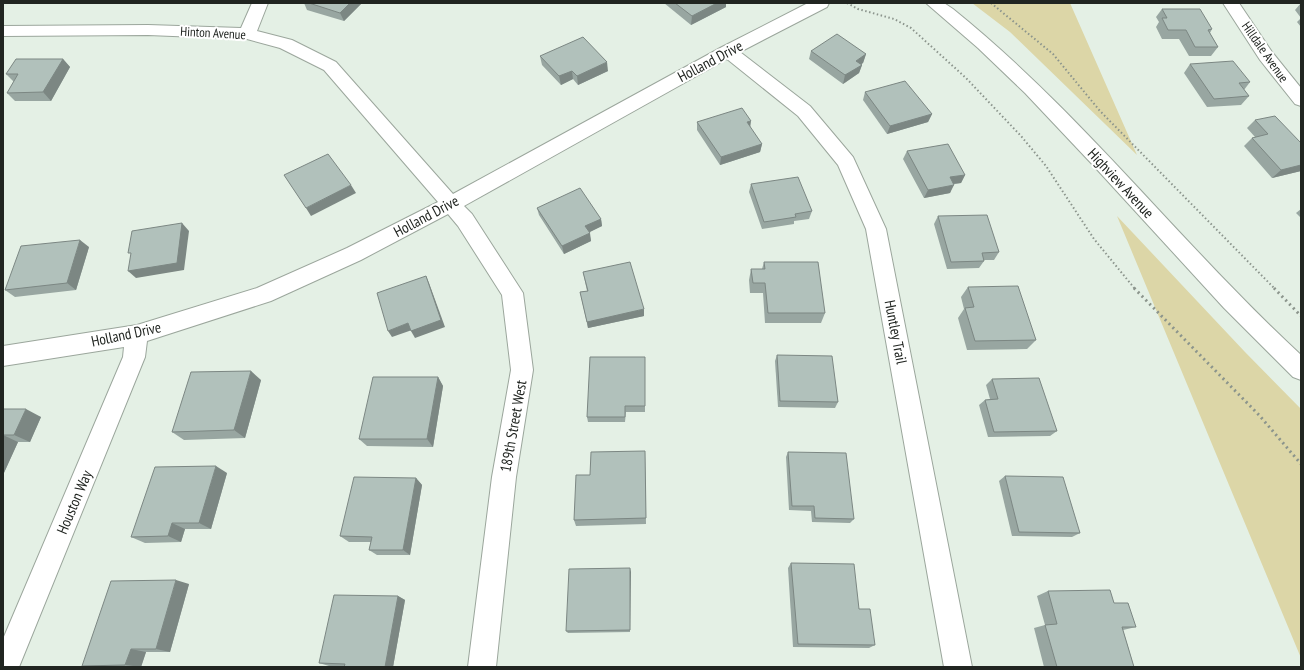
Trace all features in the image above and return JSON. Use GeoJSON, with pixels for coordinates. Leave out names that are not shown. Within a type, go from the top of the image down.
{"type":"FeatureCollection","features":[{"type":"Feature","properties":{"kind":"street"},"geometry":{"type":"LineString","coordinates":[[247,34],[260,3]]}},
{"type":"Feature","properties":{"kind":"street","name":"Holland Drive"},"geometry":{"type":"LineString","coordinates":[[3,356],[137,335],[263,295],[354,254],[450,204],[728,51],[821,3]]}},
{"type":"Feature","properties":{"kind":"street","name":"Highview Avenue"},"geometry":{"type":"LineString","coordinates":[[934,3],[972,33],[1053,110],[1250,320],[1301,370]]}},
{"type":"Feature","properties":{"kind":"street","name":"Hilldale Avenue"},"geometry":{"type":"LineString","coordinates":[[1231,3],[1251,35],[1280,75],[1301,100]]}},
{"type":"Feature","properties":{"kind":"street","name":"Hinton Avenue"},"geometry":{"type":"LineString","coordinates":[[3,30],[148,30],[247,34],[286,44],[330,66],[450,204]]}},
{"type":"Feature","properties":{"kind":"street","name":"Huntley Trail"},"geometry":{"type":"LineString","coordinates":[[728,51],[804,111],[846,162],[876,229],[958,667]]}},
{"type":"Feature","properties":{"kind":"street"},"geometry":{"type":"LineString","coordinates":[[1280,75],[1301,74]]}},
{"type":"Feature","properties":{"kind":"street","name":"189th Street West"},"geometry":{"type":"LineString","coordinates":[[450,204],[465,220],[512,293],[522,370],[504,477],[482,667]]}},
{"type":"Feature","properties":{"kind":"street","name":"Houston Way"},"geometry":{"type":"LineString","coordinates":[[5,667],[134,357],[137,335]]}},
{"type":"Feature","properties":{"kind":"path"},"geometry":{"type":"LineString","coordinates":[[847,3],[858,9],[894,19],[911,28],[966,78],[1021,136],[1046,166],[1094,239],[1131,285],[1259,415],[1301,464]]}},
{"type":"Feature","properties":{"kind":"path"},"geometry":{"type":"LineString","coordinates":[[991,3],[1053,54],[1100,111],[1301,316]]}},
{"type":"Feature","properties":{"kind":"shaded area"},"geometry":{"type":"Polygon","coordinates":[[[972,3],[1070,3],[1137,155],[1010,32],[972,3]]]}},
{"type":"Feature","properties":{"kind":"shaded area"},"geometry":{"type":"Polygon","coordinates":[[[1117,216],[1245,352],[1301,409],[1301,658],[1117,216]]]}},
{"type":"Feature","properties":{"kind":"building"},"geometry":{"type":"Polygon","coordinates":[[[309,3],[350,3],[340,13],[309,3]]]}},
{"type":"Feature","properties":{"kind":"building"},"geometry":{"type":"Polygon","coordinates":[[[675,3],[717,3],[692,16],[675,3]]]}},
{"type":"Feature","properties":{"kind":"building"},"geometry":{"type":"Polygon","coordinates":[[[1162,9],[1200,9],[1212,29],[1208,30],[1218,47],[1195,47],[1186,30],[1168,30],[1162,18],[1167,18],[1162,9]]]}},
{"type":"Feature","properties":{"kind":"building"},"geometry":{"type":"Polygon","coordinates":[[[837,34],[866,54],[856,61],[862,65],[845,75],[811,51],[837,34]]]}},
{"type":"Feature","properties":{"kind":"building"},"geometry":{"type":"Polygon","coordinates":[[[583,37],[607,62],[577,76],[572,71],[559,76],[540,56],[583,37]]]}},
{"type":"Feature","properties":{"kind":"building"},"geometry":{"type":"Polygon","coordinates":[[[16,59],[63,59],[43,92],[7,93],[18,74],[6,74],[16,59]]]}},
{"type":"Feature","properties":{"kind":"building"},"geometry":{"type":"Polygon","coordinates":[[[1233,61],[1250,82],[1239,83],[1249,96],[1214,99],[1190,64],[1233,61]]]}},
{"type":"Feature","properties":{"kind":"building"},"geometry":{"type":"Polygon","coordinates":[[[905,81],[932,114],[890,126],[865,92],[905,81]]]}},
{"type":"Feature","properties":{"kind":"building"},"geometry":{"type":"Polygon","coordinates":[[[742,108],[751,121],[747,122],[762,144],[721,157],[697,122],[742,108]]]}},
{"type":"Feature","properties":{"kind":"building"},"geometry":{"type":"Polygon","coordinates":[[[1275,116],[1301,143],[1301,165],[1281,170],[1252,138],[1268,134],[1255,120],[1275,116]]]}},
{"type":"Feature","properties":{"kind":"building"},"geometry":{"type":"Polygon","coordinates":[[[948,144],[965,175],[950,177],[954,185],[928,190],[907,151],[948,144]]]}},
{"type":"Feature","properties":{"kind":"building"},"geometry":{"type":"Polygon","coordinates":[[[328,154],[351,185],[306,208],[284,175],[328,154]]]}},
{"type":"Feature","properties":{"kind":"building"},"geometry":{"type":"Polygon","coordinates":[[[798,177],[812,211],[795,214],[796,217],[764,222],[751,184],[798,177]]]}},
{"type":"Feature","properties":{"kind":"building"},"geometry":{"type":"Polygon","coordinates":[[[580,188],[601,219],[585,226],[590,233],[562,246],[537,208],[580,188]]]}},
{"type":"Feature","properties":{"kind":"building"},"geometry":{"type":"Polygon","coordinates":[[[987,215],[999,252],[982,253],[984,261],[951,262],[938,216],[987,215]]]}},
{"type":"Feature","properties":{"kind":"building"},"geometry":{"type":"Polygon","coordinates":[[[182,223],[177,263],[128,271],[131,253],[128,253],[132,231],[182,223]]]}},
{"type":"Feature","properties":{"kind":"building"},"geometry":{"type":"Polygon","coordinates":[[[80,240],[67,283],[5,290],[21,246],[80,240]]]}},
{"type":"Feature","properties":{"kind":"building"},"geometry":{"type":"Polygon","coordinates":[[[630,262],[644,309],[587,322],[580,292],[588,291],[583,272],[630,262]]]}},
{"type":"Feature","properties":{"kind":"building"},"geometry":{"type":"Polygon","coordinates":[[[764,262],[818,262],[825,313],[768,313],[765,283],[753,283],[751,269],[765,269],[764,262]]]}},
{"type":"Feature","properties":{"kind":"building"},"geometry":{"type":"Polygon","coordinates":[[[426,276],[441,320],[411,331],[408,323],[388,331],[377,293],[426,276]]]}},
{"type":"Feature","properties":{"kind":"building"},"geometry":{"type":"Polygon","coordinates":[[[1018,286],[1036,340],[975,341],[965,308],[974,307],[968,287],[1018,286]]]}},
{"type":"Feature","properties":{"kind":"building"},"geometry":{"type":"Polygon","coordinates":[[[777,355],[832,356],[838,402],[780,401],[777,355]]]}},
{"type":"Feature","properties":{"kind":"building"},"geometry":{"type":"Polygon","coordinates":[[[590,357],[645,357],[645,406],[625,406],[625,417],[587,417],[590,357]]]}},
{"type":"Feature","properties":{"kind":"building"},"geometry":{"type":"Polygon","coordinates":[[[251,371],[234,430],[172,432],[191,372],[251,371]]]}},
{"type":"Feature","properties":{"kind":"building"},"geometry":{"type":"Polygon","coordinates":[[[373,377],[438,377],[427,439],[359,439],[373,377]]]}},
{"type":"Feature","properties":{"kind":"building"},"geometry":{"type":"Polygon","coordinates":[[[1039,378],[1057,431],[994,432],[985,400],[998,399],[992,379],[1039,378]]]}},
{"type":"Feature","properties":{"kind":"building"},"geometry":{"type":"Polygon","coordinates":[[[3,409],[26,409],[14,435],[3,435],[3,409]]]}},
{"type":"Feature","properties":{"kind":"building"},"geometry":{"type":"Polygon","coordinates":[[[645,451],[646,518],[574,520],[576,475],[590,475],[591,452],[645,451]]]}},
{"type":"Feature","properties":{"kind":"building"},"geometry":{"type":"Polygon","coordinates":[[[788,452],[846,453],[854,519],[815,518],[814,506],[792,506],[788,452]]]}},
{"type":"Feature","properties":{"kind":"building"},"geometry":{"type":"Polygon","coordinates":[[[216,466],[199,523],[172,523],[168,536],[131,537],[155,467],[216,466]]]}},
{"type":"Feature","properties":{"kind":"building"},"geometry":{"type":"Polygon","coordinates":[[[1005,476],[1063,477],[1080,533],[1019,532],[1005,476]]]}},
{"type":"Feature","properties":{"kind":"building"},"geometry":{"type":"Polygon","coordinates":[[[354,477],[416,478],[403,550],[369,550],[372,537],[340,536],[354,477]]]}},
{"type":"Feature","properties":{"kind":"building"},"geometry":{"type":"Polygon","coordinates":[[[791,563],[854,564],[859,609],[870,609],[875,645],[798,644],[791,563]]]}},
{"type":"Feature","properties":{"kind":"building"},"geometry":{"type":"Polygon","coordinates":[[[630,568],[630,630],[566,631],[569,569],[630,568]]]}},
{"type":"Feature","properties":{"kind":"building"},"geometry":{"type":"Polygon","coordinates":[[[176,580],[156,649],[131,649],[125,665],[82,666],[111,581],[176,580]]]}},
{"type":"Feature","properties":{"kind":"building"},"geometry":{"type":"Polygon","coordinates":[[[1110,590],[1114,603],[1128,603],[1136,627],[1122,627],[1134,667],[1057,667],[1045,625],[1057,624],[1048,591],[1110,590]]]}},
{"type":"Feature","properties":{"kind":"building"},"geometry":{"type":"Polygon","coordinates":[[[334,595],[398,596],[385,667],[344,667],[345,664],[319,663],[334,595]]]}}]}
